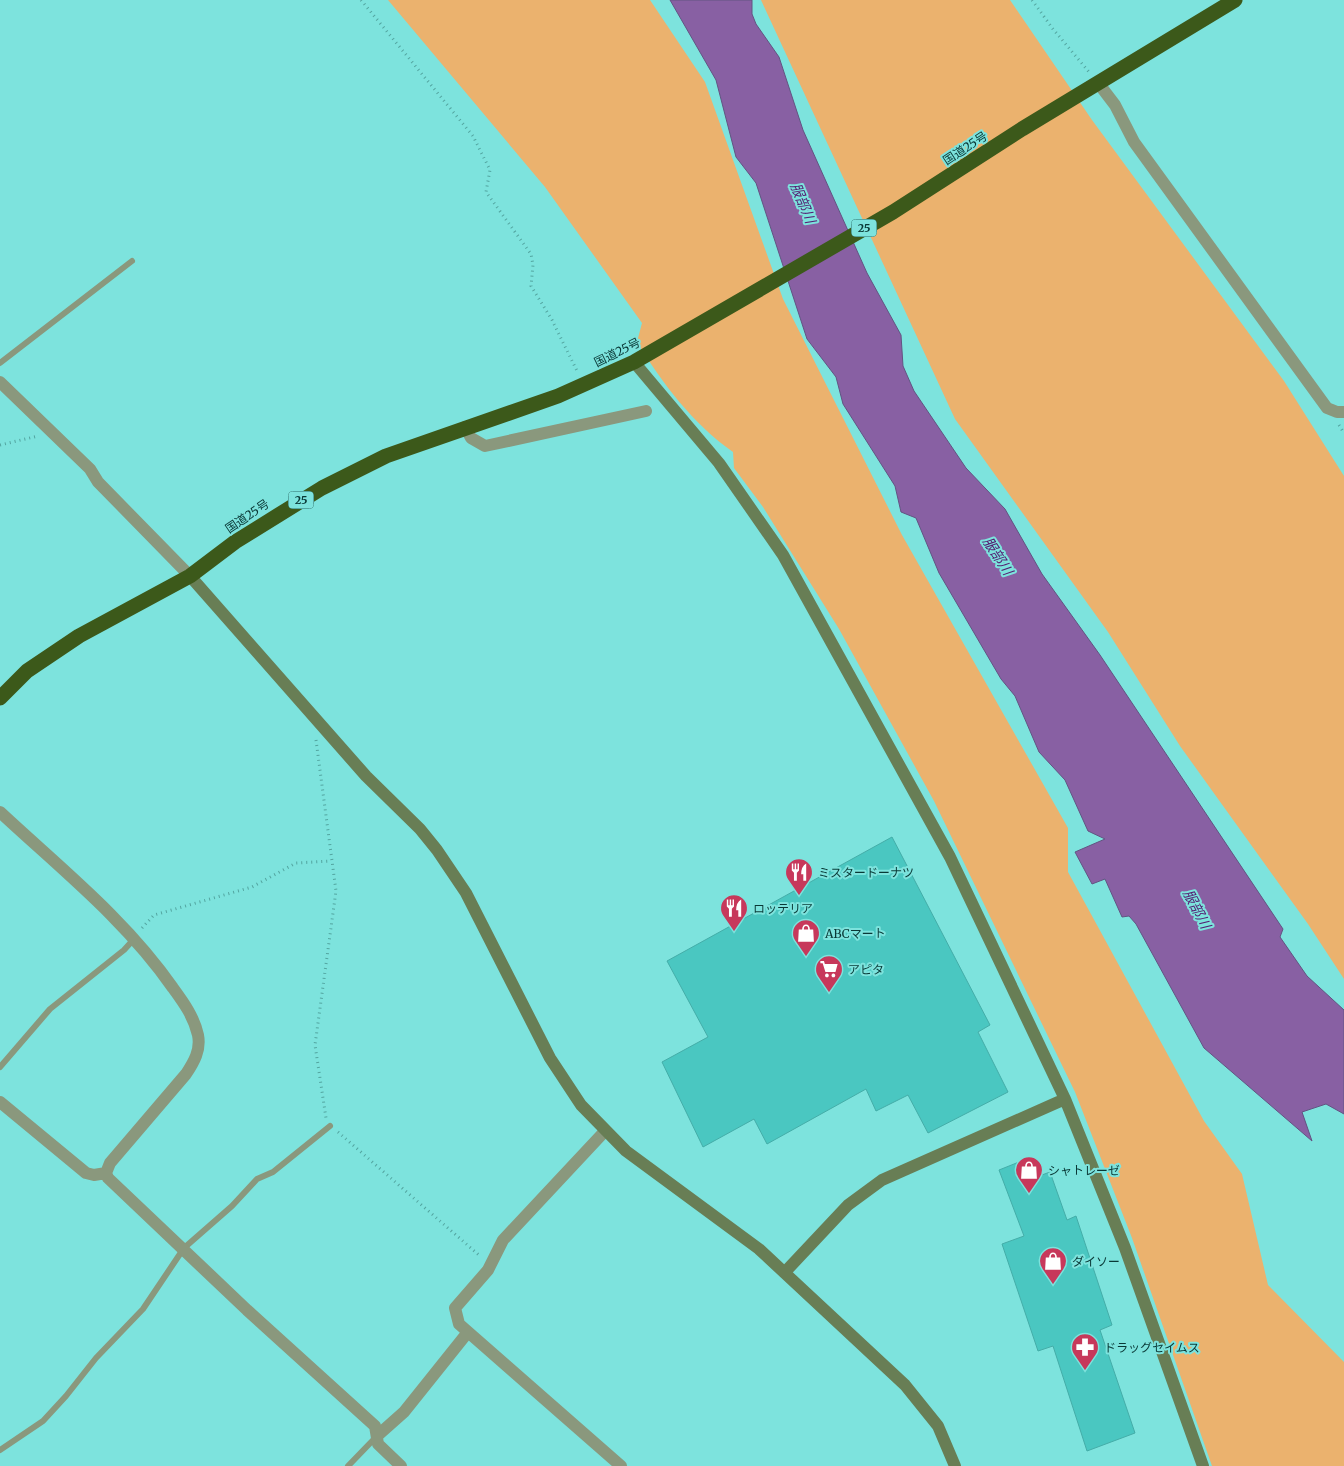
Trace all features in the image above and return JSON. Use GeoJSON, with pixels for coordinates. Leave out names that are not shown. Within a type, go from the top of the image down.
{"type":"FeatureCollection","features":[{"type":"Feature","properties":{"kind":"highway","name":"国道25号"},"geometry":{"type":"LineString","coordinates":[[0,698],[27,671],[79,636],[190,576],[235,542],[322,488],[386,456],[558,396],[634,362],[893,212],[1022,129],[1235,0]]}},
{"type":"Feature","properties":{"kind":"street"},"geometry":{"type":"LineString","coordinates":[[1095,86],[1116,105],[1134,142],[1326,408],[1337,412],[1344,412]]}},
{"type":"Feature","properties":{"kind":"street"},"geometry":{"type":"LineString","coordinates":[[634,362],[719,463],[800,583],[950,857],[1065,1099],[1126,1248],[1203,1466]]}},
{"type":"Feature","properties":{"kind":"street"},"geometry":{"type":"LineString","coordinates":[[0,382],[90,469],[98,482],[190,576],[366,776],[420,830],[453,873],[480,919],[558,1072],[581,1106],[605,1131],[644,1165],[731,1228],[785,1272],[917,1398],[938,1426],[955,1466]]}},
{"type":"Feature","properties":{"kind":"street"},"geometry":{"type":"LineString","coordinates":[[465,427],[471,438],[486,446],[646,411]]}},
{"type":"Feature","properties":{"kind":"street"},"geometry":{"type":"LineString","coordinates":[[0,812],[135,937],[195,1022],[199,1048],[186,1074],[110,1163],[106,1173]]}},
{"type":"Feature","properties":{"kind":"street"},"geometry":{"type":"LineString","coordinates":[[785,1272],[848,1205],[882,1180],[1065,1099]]}},
{"type":"Feature","properties":{"kind":"street"},"geometry":{"type":"LineString","coordinates":[[0,1102],[86,1173],[94,1175],[106,1173]]}},
{"type":"Feature","properties":{"kind":"street"},"geometry":{"type":"LineString","coordinates":[[605,1131],[503,1240],[488,1270],[455,1308],[459,1324],[621,1466]]}},
{"type":"Feature","properties":{"kind":"street"},"geometry":{"type":"LineString","coordinates":[[106,1173],[113,1184],[184,1248],[247,1310],[375,1426],[378,1444],[401,1466]]}},
{"type":"Feature","properties":{"kind":"street"},"geometry":{"type":"LineString","coordinates":[[377,1436],[404,1412],[468,1332]]}},
{"type":"Feature","properties":{"kind":"lane"},"geometry":{"type":"LineString","coordinates":[[0,363],[132,261]]}},
{"type":"Feature","properties":{"kind":"lane"},"geometry":{"type":"LineString","coordinates":[[0,1067],[50,1009],[124,950],[135,937]]}},
{"type":"Feature","properties":{"kind":"lane"},"geometry":{"type":"LineString","coordinates":[[0,1450],[43,1421],[66,1396],[96,1358],[143,1309],[184,1248],[232,1206],[257,1179],[273,1172],[330,1126]]}},
{"type":"Feature","properties":{"kind":"lane"},"geometry":{"type":"LineString","coordinates":[[348,1466],[377,1436]]}},
{"type":"Feature","properties":{"kind":"path"},"geometry":{"type":"LineString","coordinates":[[361,0],[473,136],[490,170],[486,192],[531,254],[533,265],[531,286],[552,320],[584,385]]}},
{"type":"Feature","properties":{"kind":"path"},"geometry":{"type":"LineString","coordinates":[[1032,0],[1095,86]]}},
{"type":"Feature","properties":{"kind":"path"},"geometry":{"type":"LineString","coordinates":[[0,445],[52,432]]}},
{"type":"Feature","properties":{"kind":"path"},"geometry":{"type":"LineString","coordinates":[[320,724],[315,732],[335,902],[315,1045],[327,1120],[330,1126],[479,1254],[488,1270]]}},
{"type":"Feature","properties":{"kind":"path"},"geometry":{"type":"LineString","coordinates":[[135,937],[154,915],[252,887],[296,863],[331,861]]}},
{"type":"Feature","properties":{"kind":"shaded area"},"geometry":{"type":"Polygon","coordinates":[[[388,0],[650,0],[705,82],[783,299],[902,535],[1068,828],[1068,872],[1204,1121],[1242,1174],[1268,1285],[1344,1362],[1344,1466],[1212,1466],[1132,1238],[1075,1092],[934,801],[839,629],[763,507],[734,468],[733,452],[718,441],[692,416],[657,373],[637,342],[642,323],[545,187],[388,0]]]}},
{"type":"Feature","properties":{"kind":"shaded area"},"geometry":{"type":"Polygon","coordinates":[[[761,0],[1010,0],[1092,120],[1284,381],[1344,476],[1344,979],[1308,924],[1180,746],[1108,632],[955,419],[761,0]]]}},
{"type":"Feature","properties":{"kind":"water","name":"服部川"},"geometry":{"type":"Polygon","coordinates":[[[670,0],[752,0],[752,14],[756,24],[779,57],[803,130],[867,273],[901,335],[903,366],[914,391],[966,468],[1005,509],[1042,574],[1100,655],[1283,929],[1280,937],[1307,976],[1344,1010],[1344,1114],[1326,1104],[1302,1112],[1312,1141],[1204,1048],[1136,924],[1129,916],[1122,917],[1105,879],[1092,884],[1075,852],[1105,839],[1088,831],[1065,780],[1039,752],[1015,696],[1001,679],[939,573],[916,518],[901,512],[895,486],[843,404],[836,377],[807,339],[756,183],[736,157],[716,80],[670,0]]]}},
{"type":"Feature","properties":{"kind":"building","name":"アピタ"},"geometry":{"type":"Polygon","coordinates":[[[892,837],[990,1025],[978,1032],[1008,1092],[928,1133],[908,1095],[876,1111],[866,1089],[767,1144],[754,1119],[703,1147],[662,1062],[708,1037],[667,961],[892,837]]]}},
{"type":"Feature","properties":{"kind":"building"},"geometry":{"type":"Polygon","coordinates":[[[1024,1160],[1031,1179],[1050,1172],[1067,1220],[1076,1216],[1112,1325],[1100,1330],[1135,1433],[1087,1451],[1053,1346],[1038,1351],[1002,1244],[1024,1236],[999,1170],[1024,1160]]]}},
{"type":"Feature","properties":{"kind":"place","name":"ミスタードーナツ"},"geometry":{"type":"Point","coordinates":[799,896]}},
{"type":"Feature","properties":{"kind":"place","name":"ロッテリア"},"geometry":{"type":"Point","coordinates":[734,932]}},
{"type":"Feature","properties":{"kind":"place","name":"ABCマート"},"geometry":{"type":"Point","coordinates":[806,957]}},
{"type":"Feature","properties":{"kind":"place","name":"アピタ"},"geometry":{"type":"Point","coordinates":[829,993]}},
{"type":"Feature","properties":{"kind":"place","name":"シャトレーゼ"},"geometry":{"type":"Point","coordinates":[1029,1194]}},
{"type":"Feature","properties":{"kind":"place","name":"ダイソー"},"geometry":{"type":"Point","coordinates":[1053,1285]}},
{"type":"Feature","properties":{"kind":"place","name":"ドラッグセイムス"},"geometry":{"type":"Point","coordinates":[1085,1371]}}]}
